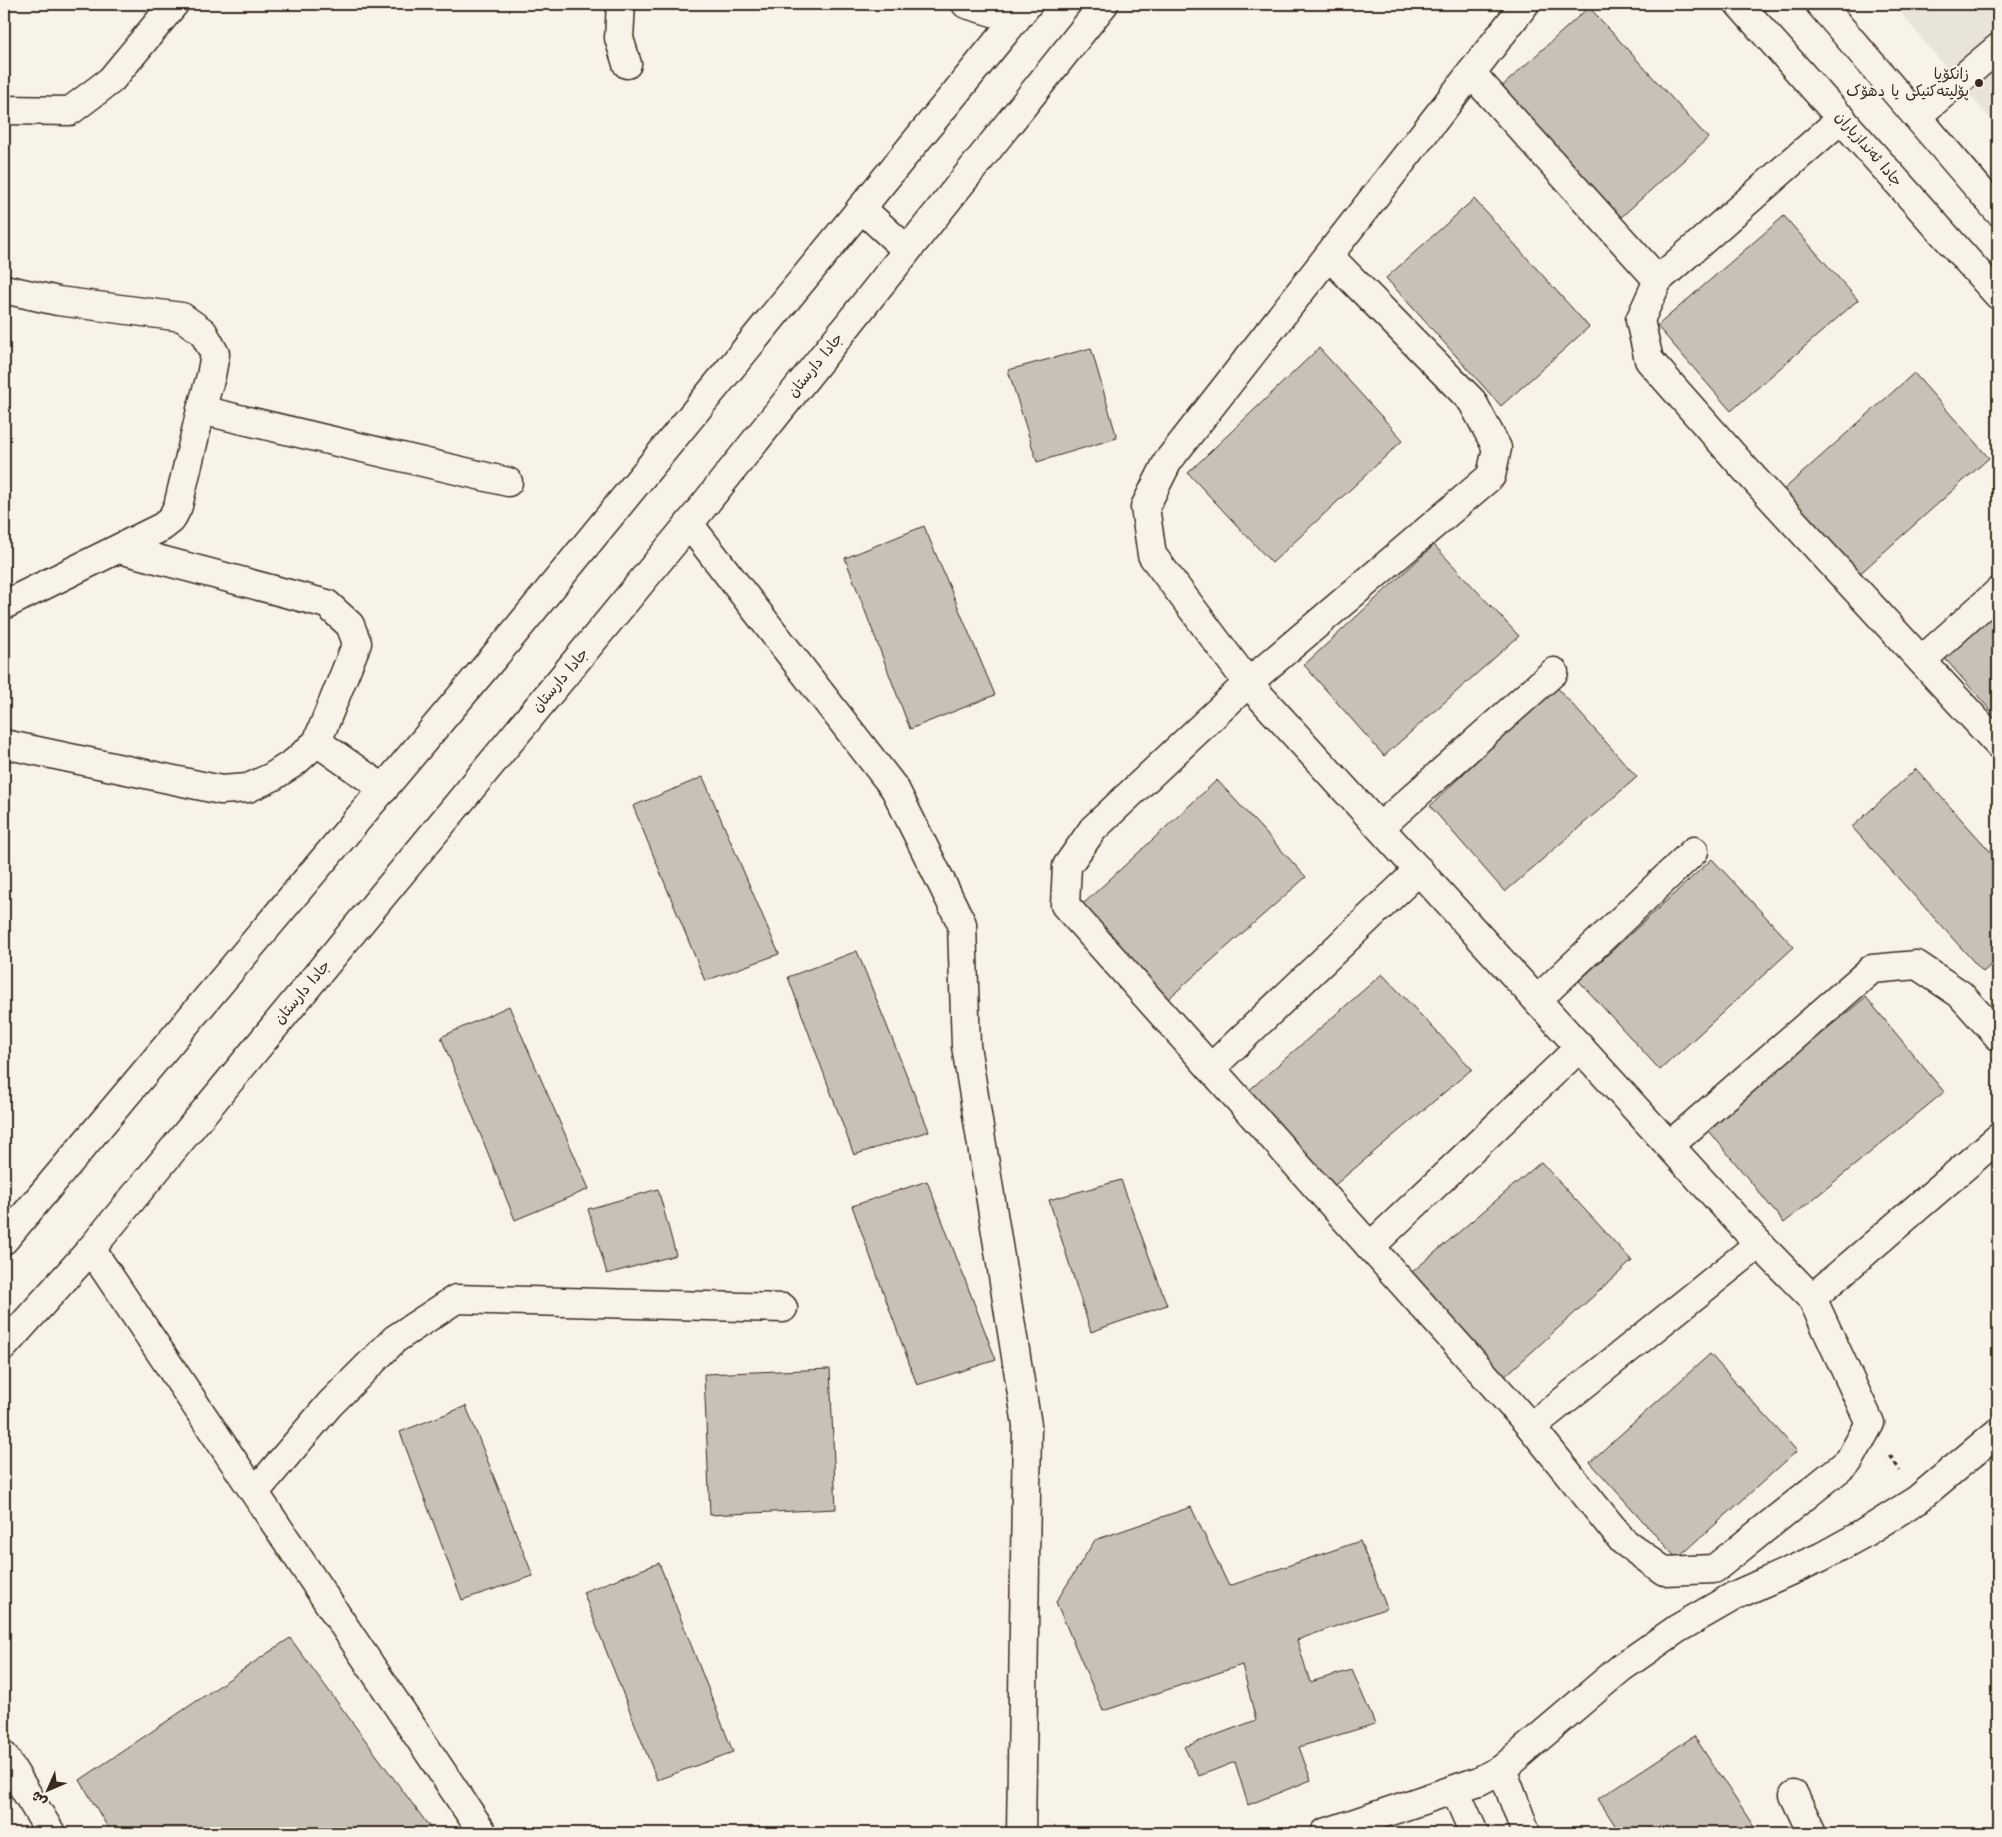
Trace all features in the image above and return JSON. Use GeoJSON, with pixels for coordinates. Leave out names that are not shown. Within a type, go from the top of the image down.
{"type":"FeatureCollection","features":[{"type":"Feature","properties":{"kind":"street"},"geometry":{"type":"LineString","coordinates":[[4,110],[70,111],[111,80],[174,4]]}},
{"type":"Feature","properties":{"kind":"street"},"geometry":{"type":"LineString","coordinates":[[621,4],[619,38],[627,64]]}},
{"type":"Feature","properties":{"kind":"street"},"geometry":{"type":"LineString","coordinates":[[966,4],[1022,11]]}},
{"type":"Feature","properties":{"kind":"street","name":"جادا دارستان"},"geometry":{"type":"LineString","coordinates":[[4,1346],[91,1248],[689,524],[1104,4]]}},
{"type":"Feature","properties":{"kind":"street"},"geometry":{"type":"LineString","coordinates":[[1329,256],[1472,401],[1497,448],[1491,476],[1248,683],[1093,829],[1067,866],[1065,906],[1531,1427],[1623,1541],[1664,1571],[1714,1570],[1849,1461],[1870,1424],[1812,1298],[1758,1244],[1248,683],[1152,555],[1145,507],[1168,461],[1525,4]]}},
{"type":"Feature","properties":{"kind":"street","name":"جادا ئەندازیاران"},"geometry":{"type":"LineString","coordinates":[[1739,4],[1998,295]]}},
{"type":"Feature","properties":{"kind":"street"},"geometry":{"type":"LineString","coordinates":[[1820,4],[1998,211]]}},
{"type":"Feature","properties":{"kind":"street"},"geometry":{"type":"LineString","coordinates":[[4,1240],[515,632],[1022,11]]}},
{"type":"Feature","properties":{"kind":"street"},"geometry":{"type":"LineString","coordinates":[[1917,116],[1998,48]]}},
{"type":"Feature","properties":{"kind":"street"},"geometry":{"type":"LineString","coordinates":[[1471,73],[1658,280]]}},
{"type":"Feature","properties":{"kind":"street"},"geometry":{"type":"LineString","coordinates":[[1842,118],[1658,280],[1640,320],[1649,360],[1746,470],[1998,744]]}},
{"type":"Feature","properties":{"kind":"street"},"geometry":{"type":"LineString","coordinates":[[861,208],[907,250]]}},
{"type":"Feature","properties":{"kind":"street"},"geometry":{"type":"LineString","coordinates":[[4,290],[58,301],[182,317],[203,332],[215,354],[178,506],[170,520],[162,527],[4,604]]}},
{"type":"Feature","properties":{"kind":"street"},"geometry":{"type":"LineString","coordinates":[[201,410],[508,482]]}},
{"type":"Feature","properties":{"kind":"street"},"geometry":{"type":"LineString","coordinates":[[689,524],[895,789],[962,924],[966,1046],[1027,1425],[1021,1833]]}},
{"type":"Feature","properties":{"kind":"street"},"geometry":{"type":"LineString","coordinates":[[4,744],[221,790],[248,788],[272,777],[295,762],[317,742],[357,643],[350,625],[327,604],[118,549]]}},
{"type":"Feature","properties":{"kind":"street"},"geometry":{"type":"LineString","coordinates":[[1922,660],[1998,592]]}},
{"type":"Feature","properties":{"kind":"street"},"geometry":{"type":"LineString","coordinates":[[1380,827],[1554,672]]}},
{"type":"Feature","properties":{"kind":"street"},"geometry":{"type":"LineString","coordinates":[[317,742],[384,789]]}},
{"type":"Feature","properties":{"kind":"street"},"geometry":{"type":"LineString","coordinates":[[1537,1000],[1694,851]]}},
{"type":"Feature","properties":{"kind":"street"},"geometry":{"type":"LineString","coordinates":[[1211,1068],[1419,870]]}},
{"type":"Feature","properties":{"kind":"street"},"geometry":{"type":"LineString","coordinates":[[1670,1145],[1872,969],[1917,965],[1960,994],[1998,1036]]}},
{"type":"Feature","properties":{"kind":"street"},"geometry":{"type":"LineString","coordinates":[[1370,1247],[1580,1047]]}},
{"type":"Feature","properties":{"kind":"street"},"geometry":{"type":"LineString","coordinates":[[1812,1298],[1998,1138]]}},
{"type":"Feature","properties":{"kind":"street"},"geometry":{"type":"LineString","coordinates":[[1531,1427],[1758,1244]]}},
{"type":"Feature","properties":{"kind":"street"},"geometry":{"type":"LineString","coordinates":[[91,1248],[484,1833]]}},
{"type":"Feature","properties":{"kind":"street"},"geometry":{"type":"LineString","coordinates":[[255,1492],[330,1404],[395,1339],[456,1299],[783,1308]]}},
{"type":"Feature","properties":{"kind":"street"},"geometry":{"type":"LineString","coordinates":[[1325,1833],[1455,1790],[1479,1781],[1502,1769],[1621,1668],[1677,1629],[1736,1595],[1821,1558],[1861,1535],[1918,1499],[1998,1432]]}},
{"type":"Feature","properties":{"kind":"street"},"geometry":{"type":"LineString","coordinates":[[4,1756],[51,1833]]}},
{"type":"Feature","properties":{"kind":"street"},"geometry":{"type":"LineString","coordinates":[[1502,1769],[1526,1833]]}},
{"type":"Feature","properties":{"kind":"street"},"geometry":{"type":"LineString","coordinates":[[1455,1790],[1474,1833]]}},
{"type":"Feature","properties":{"kind":"street"},"geometry":{"type":"LineString","coordinates":[[1794,1795],[1812,1833]]}},
{"type":"Feature","properties":{"kind":"path"},"geometry":{"type":"LineString","coordinates":[[1870,1424],[1918,1499]]}},
{"type":"Feature","properties":{"kind":"shaded area","name":"زانکۆیا پۆلیتەکنیکی یا دهۆک"},"geometry":{"type":"Polygon","coordinates":[[[1894,4],[1998,4],[1998,128],[1922,39],[1894,4]]]}},
{"type":"Feature","properties":{"kind":"building"},"geometry":{"type":"Polygon","coordinates":[[[1589,7],[1708,138],[1618,220],[1498,90],[1589,7]]]}},
{"type":"Feature","properties":{"kind":"building"},"geometry":{"type":"Polygon","coordinates":[[[1474,199],[1589,327],[1501,406],[1386,278],[1474,199]]]}},
{"type":"Feature","properties":{"kind":"building"},"geometry":{"type":"Polygon","coordinates":[[[1784,216],[1858,300],[1731,411],[1657,326],[1784,216]]]}},
{"type":"Feature","properties":{"kind":"building"},"geometry":{"type":"Polygon","coordinates":[[[1091,348],[1117,438],[1037,462],[1008,370],[1091,348]]]}},
{"type":"Feature","properties":{"kind":"building"},"geometry":{"type":"Polygon","coordinates":[[[1319,348],[1403,440],[1272,563],[1188,473],[1319,348]]]}},
{"type":"Feature","properties":{"kind":"building"},"geometry":{"type":"Polygon","coordinates":[[[1914,373],[1989,458],[1856,577],[1781,492],[1914,373]]]}},
{"type":"Feature","properties":{"kind":"building"},"geometry":{"type":"Polygon","coordinates":[[[924,526],[995,695],[910,729],[845,558],[924,526]]]}},
{"type":"Feature","properties":{"kind":"building"},"geometry":{"type":"Polygon","coordinates":[[[1434,545],[1519,636],[1384,756],[1304,665],[1434,545]]]}},
{"type":"Feature","properties":{"kind":"building"},"geometry":{"type":"Polygon","coordinates":[[[1998,603],[1998,719],[1941,654],[1998,603]]]}},
{"type":"Feature","properties":{"kind":"building"},"geometry":{"type":"Polygon","coordinates":[[[1555,685],[1637,777],[1505,892],[1430,806],[1555,685]]]}},
{"type":"Feature","properties":{"kind":"building"},"geometry":{"type":"Polygon","coordinates":[[[1916,769],[1998,860],[1998,959],[1983,972],[1852,827],[1916,769]]]}},
{"type":"Feature","properties":{"kind":"building"},"geometry":{"type":"Polygon","coordinates":[[[703,777],[779,954],[705,981],[633,806],[703,777]]]}},
{"type":"Feature","properties":{"kind":"building"},"geometry":{"type":"Polygon","coordinates":[[[1217,780],[1306,877],[1168,999],[1083,904],[1217,780]]]}},
{"type":"Feature","properties":{"kind":"building"},"geometry":{"type":"Polygon","coordinates":[[[1712,859],[1794,947],[1660,1070],[1579,981],[1712,859]]]}},
{"type":"Feature","properties":{"kind":"building"},"geometry":{"type":"Polygon","coordinates":[[[857,951],[929,1131],[854,1155],[788,977],[857,951]]]}},
{"type":"Feature","properties":{"kind":"building"},"geometry":{"type":"Polygon","coordinates":[[[1382,974],[1472,1069],[1329,1190],[1246,1093],[1382,974]]]}},
{"type":"Feature","properties":{"kind":"building"},"geometry":{"type":"Polygon","coordinates":[[[1866,997],[1944,1092],[1784,1223],[1706,1127],[1866,997]]]}},
{"type":"Feature","properties":{"kind":"building"},"geometry":{"type":"Polygon","coordinates":[[[509,1006],[589,1189],[515,1220],[441,1037],[509,1006]]]}},
{"type":"Feature","properties":{"kind":"building"},"geometry":{"type":"Polygon","coordinates":[[[1541,1162],[1632,1261],[1502,1379],[1411,1273],[1541,1162]]]}},
{"type":"Feature","properties":{"kind":"building"},"geometry":{"type":"Polygon","coordinates":[[[1121,1180],[1167,1305],[1091,1332],[1049,1200],[1121,1180]]]}},
{"type":"Feature","properties":{"kind":"building"},"geometry":{"type":"Polygon","coordinates":[[[927,1181],[996,1360],[917,1385],[852,1206],[927,1181]]]}},
{"type":"Feature","properties":{"kind":"building"},"geometry":{"type":"Polygon","coordinates":[[[658,1189],[676,1255],[607,1274],[588,1209],[658,1189]]]}},
{"type":"Feature","properties":{"kind":"building"},"geometry":{"type":"Polygon","coordinates":[[[1710,1354],[1797,1451],[1677,1559],[1590,1462],[1710,1354]]]}},
{"type":"Feature","properties":{"kind":"building"},"geometry":{"type":"Polygon","coordinates":[[[830,1369],[836,1509],[710,1515],[704,1374],[830,1369]]]}},
{"type":"Feature","properties":{"kind":"building"},"geometry":{"type":"Polygon","coordinates":[[[466,1406],[533,1576],[462,1600],[400,1432],[466,1406]]]}},
{"type":"Feature","properties":{"kind":"building"},"geometry":{"type":"Polygon","coordinates":[[[1191,1507],[1229,1586],[1360,1541],[1387,1608],[1297,1640],[1310,1682],[1352,1670],[1375,1724],[1299,1747],[1311,1780],[1248,1805],[1235,1762],[1199,1776],[1184,1747],[1256,1720],[1242,1665],[1103,1711],[1056,1602],[1095,1540],[1191,1507]]]}},
{"type":"Feature","properties":{"kind":"building"},"geometry":{"type":"Polygon","coordinates":[[[659,1563],[733,1752],[657,1780],[583,1592],[659,1563]]]}},
{"type":"Feature","properties":{"kind":"building"},"geometry":{"type":"Polygon","coordinates":[[[290,1638],[434,1833],[111,1833],[80,1780],[290,1638]]]}},
{"type":"Feature","properties":{"kind":"building"},"geometry":{"type":"Polygon","coordinates":[[[1694,1736],[1758,1833],[1620,1833],[1598,1799],[1694,1736]]]}},
{"type":"Feature","properties":{"kind":"place","name":"زانکۆیا پۆلیتەکنیکی یا دهۆک"},"geometry":{"type":"Point","coordinates":[1979,83]}}]}
